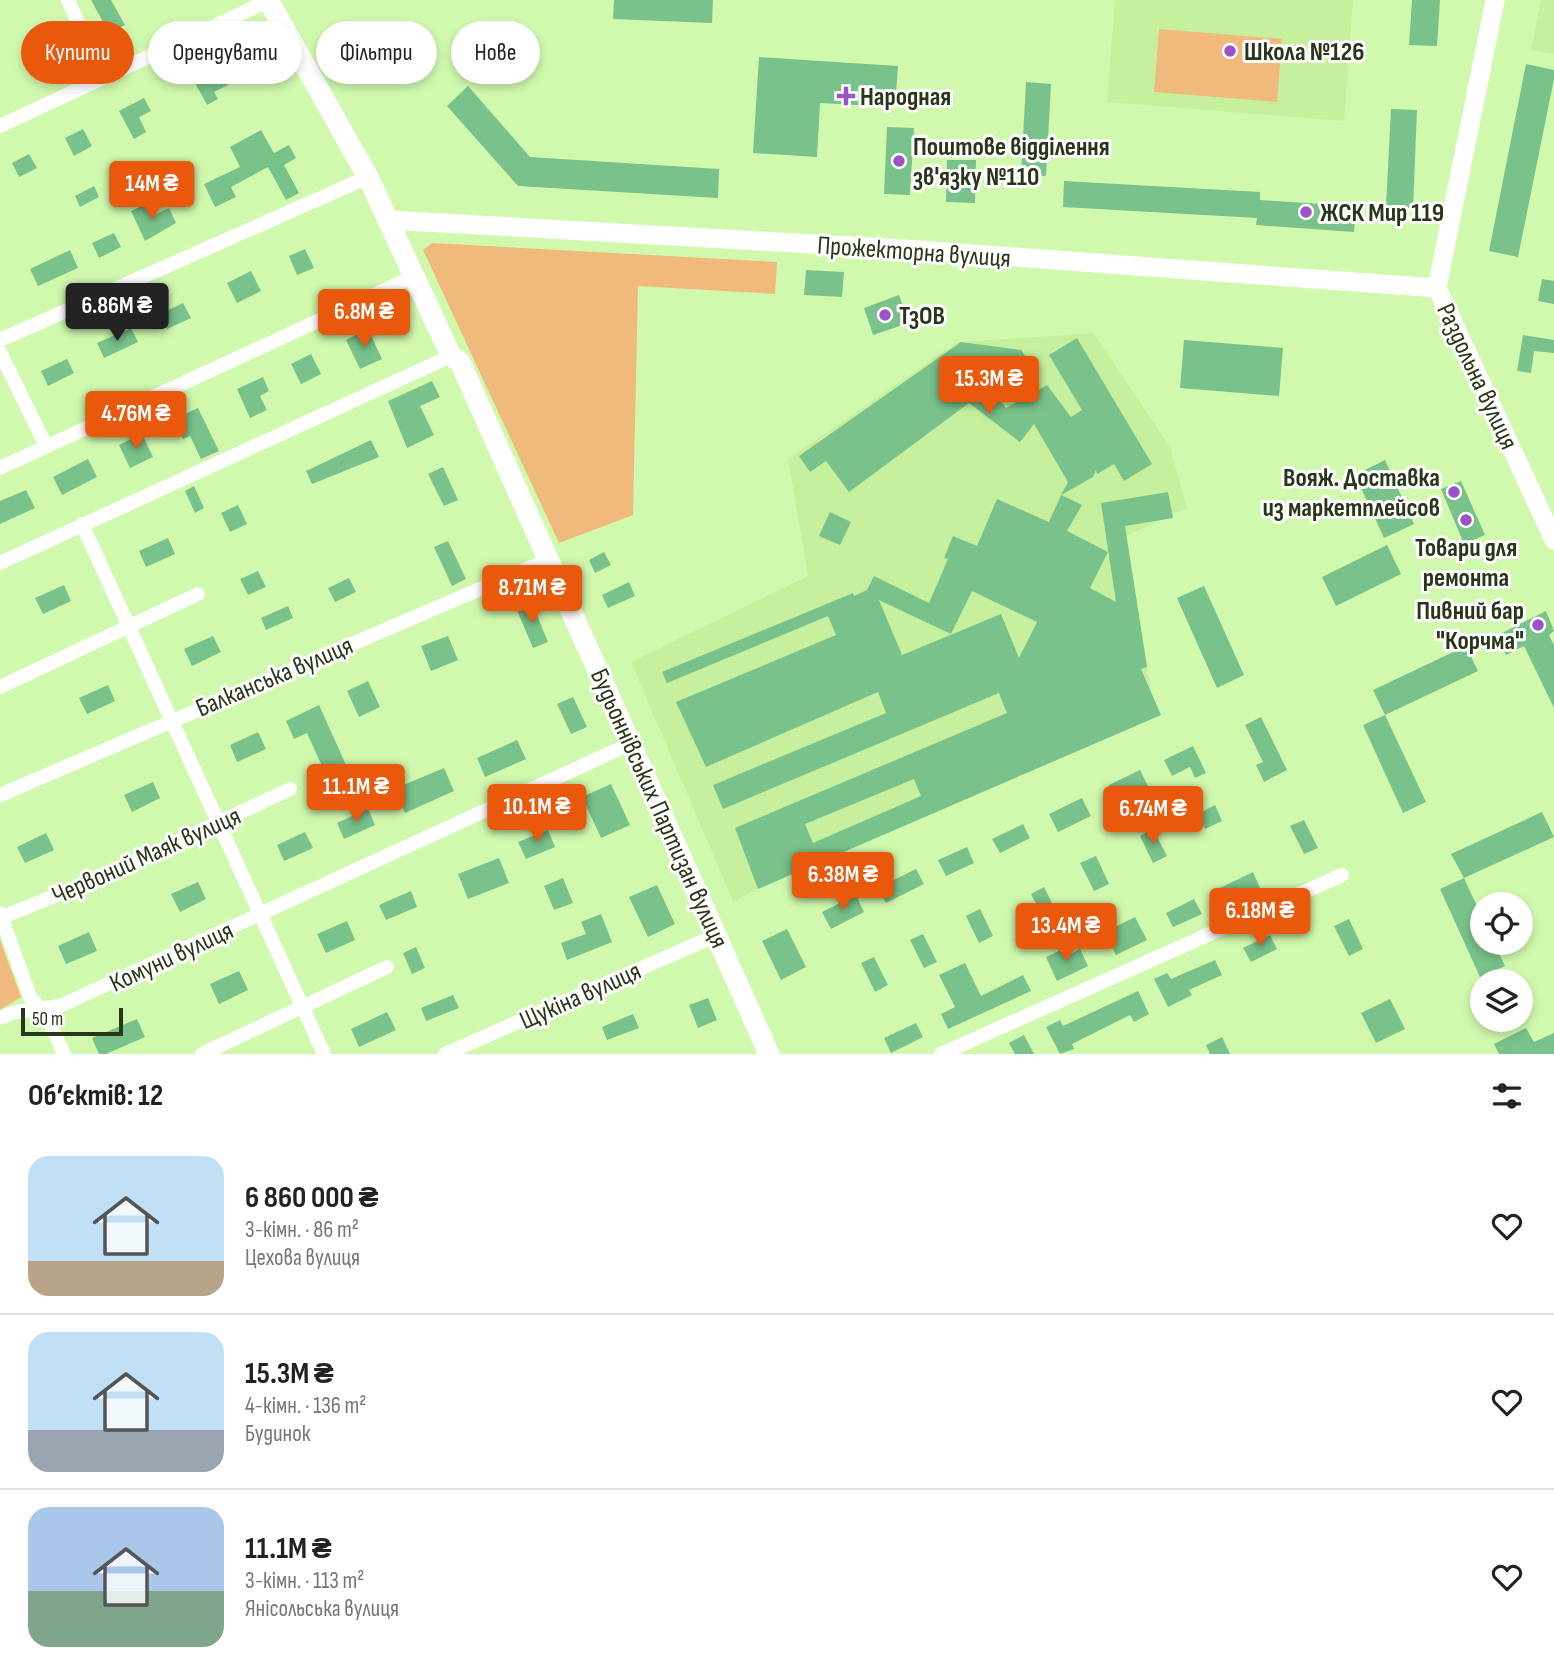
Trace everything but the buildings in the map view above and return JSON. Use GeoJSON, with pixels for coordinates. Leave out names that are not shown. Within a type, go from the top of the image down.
{"type":"FeatureCollection","features":[{"type":"Feature","properties":{"kind":"main road","name":"Будьоннівських Партизан вулиця"},"geometry":{"type":"LineString","coordinates":[[268,0],[368,177],[451,355],[460,362],[769,1054]]}},
{"type":"Feature","properties":{"kind":"street"},"geometry":{"type":"LineString","coordinates":[[68,0],[77,21]]}},
{"type":"Feature","properties":{"kind":"street"},"geometry":{"type":"LineString","coordinates":[[134,62],[268,0]]}},
{"type":"Feature","properties":{"kind":"street","name":"Раздольна вулиця"},"geometry":{"type":"LineString","coordinates":[[1496,0],[1437,288],[1554,540]]}},
{"type":"Feature","properties":{"kind":"street"},"geometry":{"type":"LineString","coordinates":[[0,126],[87,84]]}},
{"type":"Feature","properties":{"kind":"street"},"geometry":{"type":"LineString","coordinates":[[0,341],[368,177]]}},
{"type":"Feature","properties":{"kind":"street","name":"Прожекторна вулиця"},"geometry":{"type":"LineString","coordinates":[[389,220],[925,251],[1437,288]]}},
{"type":"Feature","properties":{"kind":"street"},"geometry":{"type":"LineString","coordinates":[[0,468],[415,276]]}},
{"type":"Feature","properties":{"kind":"street"},"geometry":{"type":"LineString","coordinates":[[0,352],[47,446]]}},
{"type":"Feature","properties":{"kind":"street"},"geometry":{"type":"LineString","coordinates":[[0,563],[451,355]]}},
{"type":"Feature","properties":{"kind":"street"},"geometry":{"type":"LineString","coordinates":[[82,524],[169,721],[324,1054]]}},
{"type":"Feature","properties":{"kind":"street","name":"Балканська вулиця"},"geometry":{"type":"LineString","coordinates":[[0,794],[550,559]]}},
{"type":"Feature","properties":{"kind":"street"},"geometry":{"type":"LineString","coordinates":[[0,687],[198,594]]}},
{"type":"Feature","properties":{"kind":"street","name":"Комуни вулиця"},"geometry":{"type":"LineString","coordinates":[[0,1018],[16,1012],[60,1006],[632,743]]}},
{"type":"Feature","properties":{"kind":"street","name":"Червоний Маяк вулиця"},"geometry":{"type":"LineString","coordinates":[[1,916],[111,873],[290,789]]}},
{"type":"Feature","properties":{"kind":"street"},"geometry":{"type":"LineString","coordinates":[[941,1054],[1342,876]]}},
{"type":"Feature","properties":{"kind":"street"},"geometry":{"type":"LineString","coordinates":[[1,916],[30,997],[41,1008],[64,1054]]}},
{"type":"Feature","properties":{"kind":"street","name":"Щукіна вулиця"},"geometry":{"type":"LineString","coordinates":[[445,1054],[715,936]]}},
{"type":"Feature","properties":{"kind":"street"},"geometry":{"type":"LineString","coordinates":[[202,1054],[387,967]]}},
{"type":"Feature","properties":{"kind":"shaded area","name":"Школа №126"},"geometry":{"type":"Polygon","coordinates":[[[1115,0],[1353,0],[1344,121],[1107,102],[1115,0]]]}},
{"type":"Feature","properties":{"kind":"shaded area"},"geometry":{"type":"Polygon","coordinates":[[[1541,0],[1554,0],[1554,54],[1531,50],[1541,0]]]}},
{"type":"Feature","properties":{"kind":"shaded area"},"geometry":{"type":"Polygon","coordinates":[[[1159,29],[1282,39],[1277,102],[1154,92],[1159,29]]]}},
{"type":"Feature","properties":{"kind":"shaded area"},"geometry":{"type":"Polygon","coordinates":[[[432,243],[777,262],[775,294],[638,286],[633,515],[559,543],[423,250],[432,243]]]}},
{"type":"Feature","properties":{"kind":"shaded area"},"geometry":{"type":"Polygon","coordinates":[[[1093,333],[1170,447],[1187,508],[1124,537],[1154,709],[733,901],[631,662],[808,576],[788,459],[958,342],[1093,333]]]}},
{"type":"Feature","properties":{"kind":"shaded area"},"geometry":{"type":"Polygon","coordinates":[[[0,940],[21,997],[0,1010],[0,940]]]}},
{"type":"Feature","properties":{"kind":"place","name":"Школа №126"},"geometry":{"type":"Point","coordinates":[1230,51]}},
{"type":"Feature","properties":{"kind":"place","name":"Народная"},"geometry":{"type":"Point","coordinates":[846,96]}},
{"type":"Feature","properties":{"kind":"place","name":"Поштове відділення зв'язку №110"},"geometry":{"type":"Point","coordinates":[899,161]}},
{"type":"Feature","properties":{"kind":"place","name":"ЖСК Мир 119"},"geometry":{"type":"Point","coordinates":[1306,212]}},
{"type":"Feature","properties":{"kind":"place","name":"ТзОВ"},"geometry":{"type":"Point","coordinates":[885,315]}},
{"type":"Feature","properties":{"kind":"place","name":"Вояж. Доставка из маркетплейсов"},"geometry":{"type":"Point","coordinates":[1454,492]}},
{"type":"Feature","properties":{"kind":"place","name":"Товари для ремонта"},"geometry":{"type":"Point","coordinates":[1466,520]}},
{"type":"Feature","properties":{"kind":"place","name":"Пивний бар \"Корчма\""},"geometry":{"type":"Point","coordinates":[1538,625]}}]}
